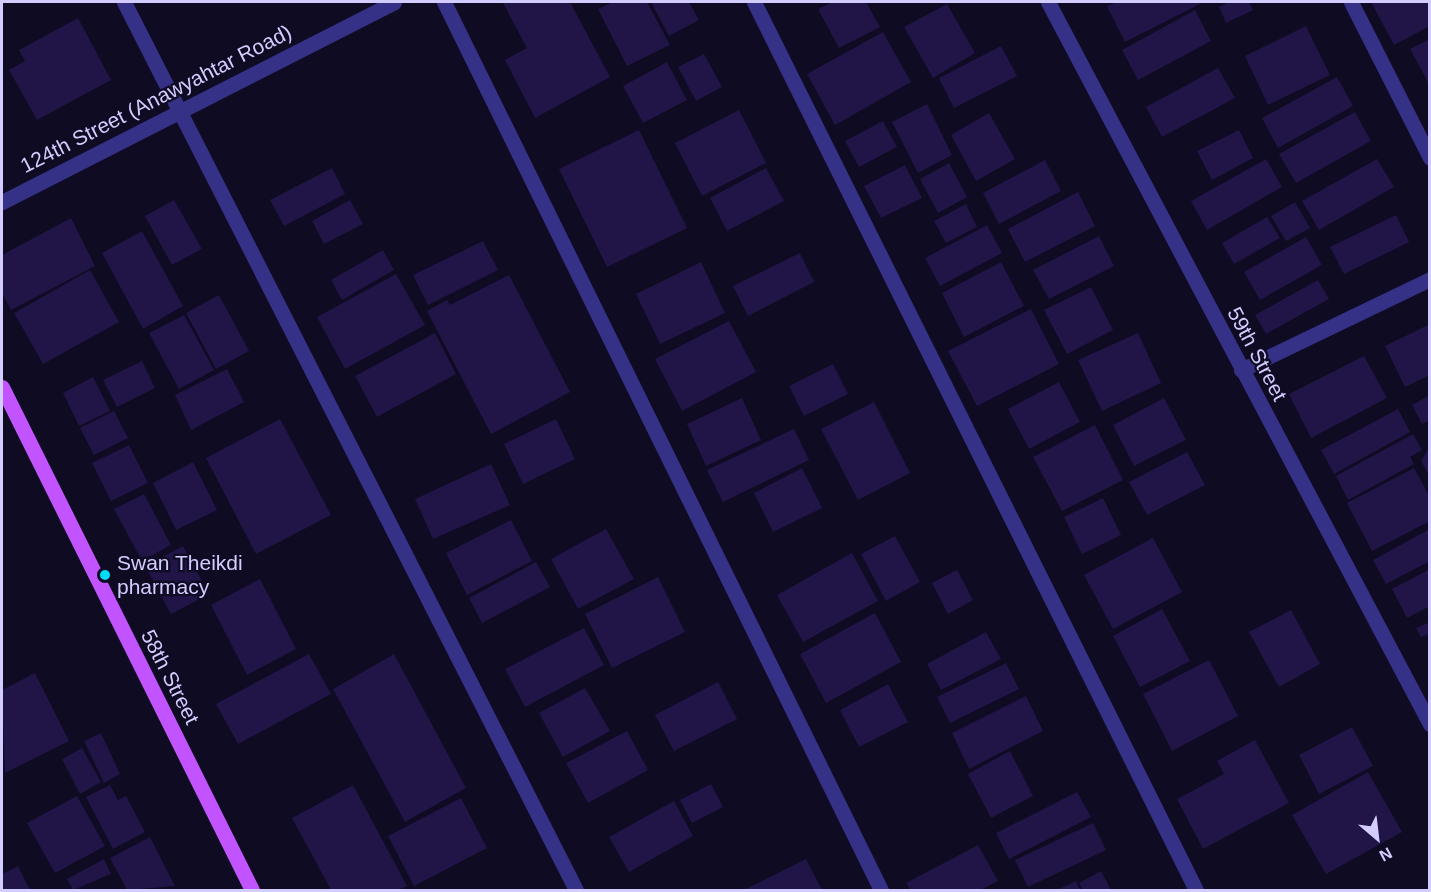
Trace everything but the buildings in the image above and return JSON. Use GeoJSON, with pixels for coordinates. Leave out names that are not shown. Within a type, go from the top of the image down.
{"type":"FeatureCollection","features":[{"type":"Feature","properties":{"kind":"main road","name":"58th Street"},"geometry":{"type":"LineString","coordinates":[[2,387],[252,891]]}},
{"type":"Feature","properties":{"kind":"street"},"geometry":{"type":"LineString","coordinates":[[124,2],[576,891]]}},
{"type":"Feature","properties":{"kind":"street","name":"124th Street (Anawyahtar Road)"},"geometry":{"type":"LineString","coordinates":[[2,202],[177,110],[394,2]]}},
{"type":"Feature","properties":{"kind":"street"},"geometry":{"type":"LineString","coordinates":[[444,2],[882,891]]}},
{"type":"Feature","properties":{"kind":"street"},"geometry":{"type":"LineString","coordinates":[[753,2],[1196,891]]}},
{"type":"Feature","properties":{"kind":"street","name":"59th Street"},"geometry":{"type":"LineString","coordinates":[[1048,2],[1430,724]]}},
{"type":"Feature","properties":{"kind":"street"},"geometry":{"type":"LineString","coordinates":[[1351,2],[1430,158]]}},
{"type":"Feature","properties":{"kind":"street"},"geometry":{"type":"LineString","coordinates":[[1241,370],[1430,279]]}},
{"type":"Feature","properties":{"kind":"place","name":"Swan Theikdi pharmacy"},"geometry":{"type":"Point","coordinates":[105,575]}}]}
